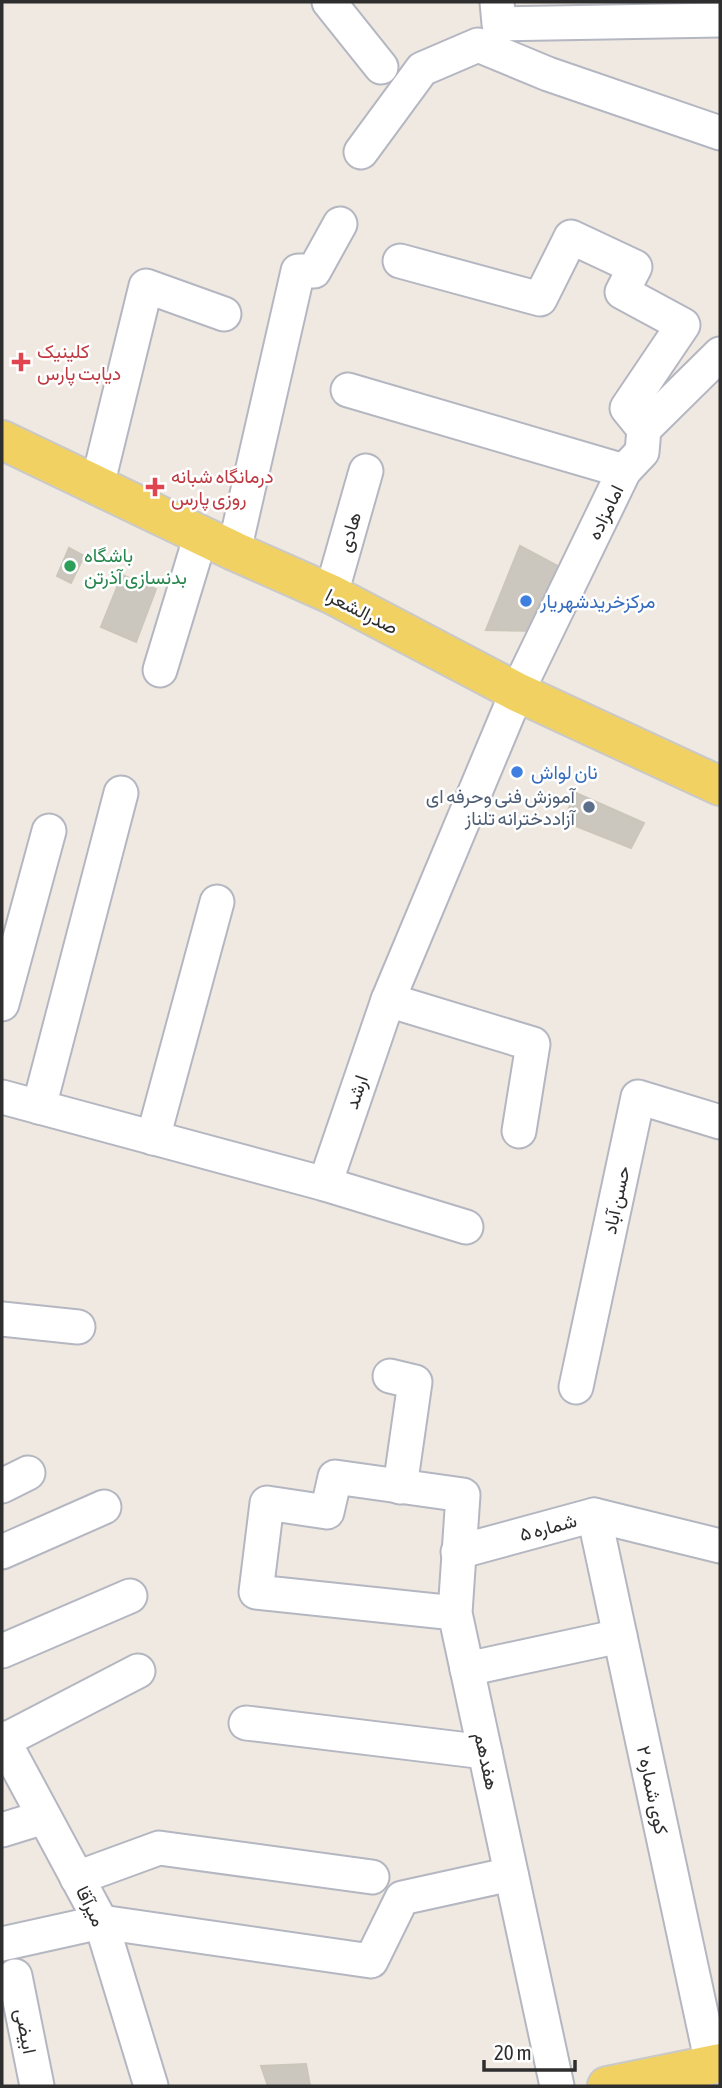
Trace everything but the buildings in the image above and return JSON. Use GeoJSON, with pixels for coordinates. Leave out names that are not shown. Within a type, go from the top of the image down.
{"type":"FeatureCollection","features":[{"type":"Feature","properties":{"kind":"main road","name":"صدرالشعرا"},"geometry":{"type":"LineString","coordinates":[[2,440],[331,594],[517,692],[720,786]]}},
{"type":"Feature","properties":{"kind":"main road"},"geometry":{"type":"LineString","coordinates":[[607,2086],[716,2064]]}},
{"type":"Feature","properties":{"kind":"street"},"geometry":{"type":"LineString","coordinates":[[329,2],[381,67]]}},
{"type":"Feature","properties":{"kind":"street"},"geometry":{"type":"LineString","coordinates":[[497,2],[499,24],[720,20]]}},
{"type":"Feature","properties":{"kind":"street"},"geometry":{"type":"LineString","coordinates":[[361,152],[422,69],[478,45],[548,74],[720,133]]}},
{"type":"Feature","properties":{"kind":"street"},"geometry":{"type":"LineString","coordinates":[[160,670],[218,543],[298,271],[314,271],[340,224]]}},
{"type":"Feature","properties":{"kind":"street"},"geometry":{"type":"LineString","coordinates":[[400,261],[540,299],[571,237],[635,267],[622,292],[683,325],[627,408],[644,429]]}},
{"type":"Feature","properties":{"kind":"street"},"geometry":{"type":"LineString","coordinates":[[97,486],[146,286],[224,314]]}},
{"type":"Feature","properties":{"kind":"street","name":"امامزاده"},"geometry":{"type":"LineString","coordinates":[[517,692],[624,471],[642,452],[644,429],[720,354]]}},
{"type":"Feature","properties":{"kind":"street"},"geometry":{"type":"LineString","coordinates":[[348,390],[624,471]]}},
{"type":"Feature","properties":{"kind":"street","name":"هادی"},"geometry":{"type":"LineString","coordinates":[[331,594],[366,471]]}},
{"type":"Feature","properties":{"kind":"street","name":"ارشد"},"geometry":{"type":"LineString","coordinates":[[325,1184],[388,1000],[517,692]]}},
{"type":"Feature","properties":{"kind":"street"},"geometry":{"type":"LineString","coordinates":[[39,1107],[121,793]]}},
{"type":"Feature","properties":{"kind":"street"},"geometry":{"type":"LineString","coordinates":[[2,1004],[50,831]]}},
{"type":"Feature","properties":{"kind":"street"},"geometry":{"type":"LineString","coordinates":[[153,1138],[217,902]]}},
{"type":"Feature","properties":{"kind":"street"},"geometry":{"type":"LineString","coordinates":[[388,1000],[533,1044],[519,1130]]}},
{"type":"Feature","properties":{"kind":"street"},"geometry":{"type":"LineString","coordinates":[[2,1097],[325,1184],[466,1227]]}},
{"type":"Feature","properties":{"kind":"street","name":"حسن آباد"},"geometry":{"type":"LineString","coordinates":[[576,1387],[638,1097],[720,1122]]}},
{"type":"Feature","properties":{"kind":"street"},"geometry":{"type":"LineString","coordinates":[[2,1318],[78,1327]]}},
{"type":"Feature","properties":{"kind":"street"},"geometry":{"type":"LineString","coordinates":[[390,1377],[415,1382],[400,1487],[335,1477],[327,1512],[267,1503],[256,1592],[455,1613]]}},
{"type":"Feature","properties":{"kind":"street","name":"هفدهم"},"geometry":{"type":"LineString","coordinates":[[400,1487],[463,1494],[455,1613],[557,2086]]}},
{"type":"Feature","properties":{"kind":"street"},"geometry":{"type":"LineString","coordinates":[[2,1552],[104,1507]]}},
{"type":"Feature","properties":{"kind":"street","name":"شماره ۵"},"geometry":{"type":"LineString","coordinates":[[458,1552],[594,1515],[720,1546]]}},
{"type":"Feature","properties":{"kind":"street","name":"کوی شماره ۲"},"geometry":{"type":"LineString","coordinates":[[594,1515],[716,2064]]}},
{"type":"Feature","properties":{"kind":"street"},"geometry":{"type":"LineString","coordinates":[[2,1651],[131,1596]]}},
{"type":"Feature","properties":{"kind":"street"},"geometry":{"type":"LineString","coordinates":[[467,1668],[620,1636]]}},
{"type":"Feature","properties":{"kind":"street"},"geometry":{"type":"LineString","coordinates":[[2,1740],[138,1671]]}},
{"type":"Feature","properties":{"kind":"street"},"geometry":{"type":"LineString","coordinates":[[246,1723],[485,1752]]}},
{"type":"Feature","properties":{"kind":"street","name":"میرآقا"},"geometry":{"type":"LineString","coordinates":[[2,1740],[101,1922],[151,2086]]}},
{"type":"Feature","properties":{"kind":"street"},"geometry":{"type":"LineString","coordinates":[[2,1830],[44,1817]]}},
{"type":"Feature","properties":{"kind":"street"},"geometry":{"type":"LineString","coordinates":[[78,1878],[159,1848],[372,1877]]}},
{"type":"Feature","properties":{"kind":"street"},"geometry":{"type":"LineString","coordinates":[[2,1944],[101,1922],[371,1961],[402,1898],[511,1874]]}},
{"type":"Feature","properties":{"kind":"street","name":"ابیضی"},"geometry":{"type":"LineString","coordinates":[[15,1976],[37,2086]]}},
{"type":"Feature","properties":{"kind":"place","name":"کلینیک دیابت پارس"},"geometry":{"type":"Point","coordinates":[21,362]}},
{"type":"Feature","properties":{"kind":"place","name":"درمانگاه شبانه روزی پارس"},"geometry":{"type":"Point","coordinates":[155,487]}},
{"type":"Feature","properties":{"kind":"place","name":"باشگاه بدنسازی آذرتن"},"geometry":{"type":"Point","coordinates":[70,566]}},
{"type":"Feature","properties":{"kind":"place","name":"مرکزخریدشهریار"},"geometry":{"type":"Point","coordinates":[526,601]}},
{"type":"Feature","properties":{"kind":"place","name":"نان لواش"},"geometry":{"type":"Point","coordinates":[517,772]}},
{"type":"Feature","properties":{"kind":"place","name":"آموزش فنی وحرفه ای آزاددخترانه تلناز"},"geometry":{"type":"Point","coordinates":[589,807]}}]}
